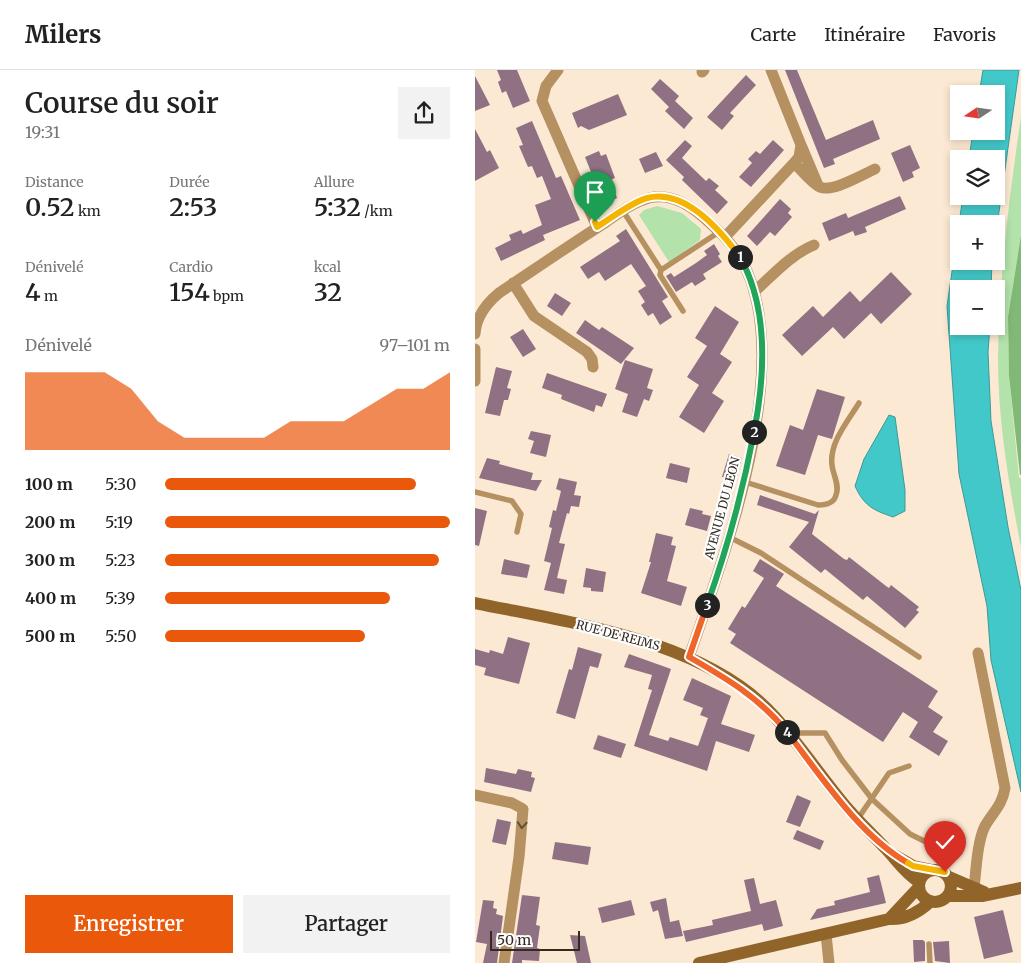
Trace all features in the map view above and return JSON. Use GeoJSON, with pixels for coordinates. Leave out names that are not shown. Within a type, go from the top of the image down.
{"type":"FeatureCollection","features":[{"type":"Feature","properties":{"kind":"main road","name":"RUE DE REIMS"},"geometry":{"type":"LineString","coordinates":[[475,602],[650,642],[689,657],[751,694],[774,716],[857,820],[918,885]]}},
{"type":"Feature","properties":{"kind":"main road","name":"RUE DE REIMS"},"geometry":{"type":"LineString","coordinates":[[889,852],[913,866],[931,870]]}},
{"type":"Feature","properties":{"kind":"main road"},"geometry":{"type":"LineString","coordinates":[[699,963],[909,915],[923,908],[929,902],[943,901],[948,896],[951,891],[949,878],[945,872],[931,870],[926,872],[918,885],[889,919]]}},
{"type":"Feature","properties":{"kind":"main road"},"geometry":{"type":"LineString","coordinates":[[949,878],[974,889],[1000,892]]}},
{"type":"Feature","properties":{"kind":"main road"},"geometry":{"type":"LineString","coordinates":[[918,885],[920,894],[929,902]]}},
{"type":"Feature","properties":{"kind":"main road"},"geometry":{"type":"LineString","coordinates":[[948,896],[1000,892],[1021,888]]}},
{"type":"Feature","properties":{"kind":"street"},"geometry":{"type":"LineString","coordinates":[[558,70],[546,86],[542,100],[597,227]]}},
{"type":"Feature","properties":{"kind":"street"},"geometry":{"type":"LineString","coordinates":[[771,70],[819,186]]}},
{"type":"Feature","properties":{"kind":"street"},"geometry":{"type":"LineString","coordinates":[[722,235],[794,163],[799,157],[801,145]]}},
{"type":"Feature","properties":{"kind":"street"},"geometry":{"type":"LineString","coordinates":[[794,163],[819,186],[833,188],[875,169]]}},
{"type":"Feature","properties":{"kind":"street","name":"AVENUE DU LEON"},"geometry":{"type":"LineString","coordinates":[[475,334],[485,307],[495,296],[597,227],[648,198],[665,197],[689,206],[722,235],[741,258],[754,292],[760,329],[762,380],[760,404],[745,482],[729,537],[689,657]]}},
{"type":"Feature","properties":{"kind":"street"},"geometry":{"type":"LineString","coordinates":[[754,292],[791,258],[814,245]]}},
{"type":"Feature","properties":{"kind":"street"},"geometry":{"type":"LineString","coordinates":[[513,283],[534,316],[587,352],[592,359],[593,367]]}},
{"type":"Feature","properties":{"kind":"street"},"geometry":{"type":"LineString","coordinates":[[475,350],[475,381]]}},
{"type":"Feature","properties":{"kind":"street"},"geometry":{"type":"LineString","coordinates":[[974,889],[985,827],[1003,800],[1005,788],[978,652]]}},
{"type":"Feature","properties":{"kind":"street"},"geometry":{"type":"LineString","coordinates":[[475,795],[512,803],[523,809],[519,857],[504,963]]}},
{"type":"Feature","properties":{"kind":"street"},"geometry":{"type":"LineString","coordinates":[[826,934],[829,963]]}},
{"type":"Feature","properties":{"kind":"lane"},"geometry":{"type":"LineString","coordinates":[[623,211],[661,270],[660,275],[683,311]]}},
{"type":"Feature","properties":{"kind":"lane"},"geometry":{"type":"LineString","coordinates":[[661,270],[722,235]]}},
{"type":"Feature","properties":{"kind":"lane"},"geometry":{"type":"LineString","coordinates":[[745,482],[817,505],[826,505],[834,500],[837,489],[831,465],[833,450],[859,403]]}},
{"type":"Feature","properties":{"kind":"lane"},"geometry":{"type":"LineString","coordinates":[[475,492],[512,501],[521,514],[517,532]]}},
{"type":"Feature","properties":{"kind":"lane"},"geometry":{"type":"LineString","coordinates":[[729,537],[761,553],[919,657]]}},
{"type":"Feature","properties":{"kind":"lane"},"geometry":{"type":"LineString","coordinates":[[791,738],[800,733],[825,733],[842,760],[872,799],[910,834],[924,841],[945,839]]}},
{"type":"Feature","properties":{"kind":"lane"},"geometry":{"type":"LineString","coordinates":[[857,820],[889,773],[909,766]]}},
{"type":"Feature","properties":{"kind":"lane"},"geometry":{"type":"LineString","coordinates":[[929,944],[929,963]]}},
{"type":"Feature","properties":{"kind":"green space"},"geometry":{"type":"Polygon","coordinates":[[[1021,117],[1021,235],[1008,317],[1009,376],[1019,478],[1021,478],[1021,547],[1008,477],[998,383],[999,335],[1005,335],[1005,280],[1002,280],[1002,270],[1005,270],[1005,238],[1021,117]]]}},
{"type":"Feature","properties":{"kind":"green space"},"geometry":{"type":"Polygon","coordinates":[[[657,206],[682,213],[701,229],[700,240],[669,262],[639,215],[644,210],[657,206]]]}},
{"type":"Feature","properties":{"kind":"green space"},"geometry":{"type":"Polygon","coordinates":[[[1021,235],[1020,475],[1009,376],[1008,317],[1021,235]]]}},
{"type":"Feature","properties":{"kind":"water"},"geometry":{"type":"Polygon","coordinates":[[[983,70],[1019,70],[1005,169],[1005,150],[970,150],[972,140],[1005,140],[1005,85],[980,85],[983,70]]]}},
{"type":"Feature","properties":{"kind":"water"},"geometry":{"type":"Polygon","coordinates":[[[962,205],[1000,205],[999,215],[960,215],[962,205]]]}},
{"type":"Feature","properties":{"kind":"water"},"geometry":{"type":"Polygon","coordinates":[[[952,270],[992,270],[991,280],[951,280],[952,270]]]}},
{"type":"Feature","properties":{"kind":"water"},"geometry":{"type":"Polygon","coordinates":[[[950,285],[950,335],[989,335],[988,352],[991,421],[1008,527],[1021,590],[1021,792],[991,660],[987,606],[959,474],[947,306],[950,285]]]}},
{"type":"Feature","properties":{"kind":"water"},"geometry":{"type":"Polygon","coordinates":[[[889,415],[895,417],[905,490],[905,511],[893,517],[880,512],[866,503],[855,486],[864,459],[889,415]]]}},
{"type":"Feature","properties":{"kind":"building"},"geometry":{"type":"Polygon","coordinates":[[[497,70],[517,70],[530,101],[513,108],[506,91],[502,93],[498,82],[501,80],[497,70]]]}},
{"type":"Feature","properties":{"kind":"building"},"geometry":{"type":"Polygon","coordinates":[[[785,70],[797,70],[826,140],[873,120],[880,139],[833,159],[835,164],[824,168],[785,70]]]}},
{"type":"Feature","properties":{"kind":"building"},"geometry":{"type":"Polygon","coordinates":[[[746,75],[756,85],[730,113],[734,116],[722,130],[707,117],[746,75]]]}},
{"type":"Feature","properties":{"kind":"building"},"geometry":{"type":"Polygon","coordinates":[[[475,76],[490,105],[475,111],[475,76]]]}},
{"type":"Feature","properties":{"kind":"building"},"geometry":{"type":"Polygon","coordinates":[[[660,79],[679,96],[675,101],[693,118],[684,129],[665,111],[669,107],[651,89],[660,79]]]}},
{"type":"Feature","properties":{"kind":"building"},"geometry":{"type":"Polygon","coordinates":[[[618,94],[627,115],[589,130],[581,126],[578,128],[572,113],[618,94]]]}},
{"type":"Feature","properties":{"kind":"building"},"geometry":{"type":"Polygon","coordinates":[[[532,121],[556,178],[561,176],[580,220],[543,235],[545,240],[501,261],[495,248],[511,240],[509,235],[521,230],[523,234],[542,225],[535,205],[551,199],[542,176],[537,178],[532,166],[528,167],[519,146],[523,145],[516,128],[532,121]]]}},
{"type":"Feature","properties":{"kind":"building"},"geometry":{"type":"Polygon","coordinates":[[[475,129],[487,152],[490,150],[499,168],[475,181],[475,129]]]}},
{"type":"Feature","properties":{"kind":"building"},"geometry":{"type":"Polygon","coordinates":[[[685,140],[692,146],[682,158],[706,181],[709,178],[719,186],[715,190],[728,202],[717,214],[682,180],[684,177],[666,160],[685,140]]]}},
{"type":"Feature","properties":{"kind":"building"},"geometry":{"type":"Polygon","coordinates":[[[773,140],[784,150],[751,187],[739,177],[752,163],[748,159],[756,151],[760,154],[773,140]]]}},
{"type":"Feature","properties":{"kind":"building"},"geometry":{"type":"Polygon","coordinates":[[[910,145],[920,168],[912,172],[914,177],[903,182],[891,153],[910,145]]]}},
{"type":"Feature","properties":{"kind":"building"},"geometry":{"type":"Polygon","coordinates":[[[599,151],[601,156],[606,154],[615,178],[610,180],[617,198],[604,204],[585,157],[599,151]]]}},
{"type":"Feature","properties":{"kind":"building"},"geometry":{"type":"Polygon","coordinates":[[[656,152],[663,166],[645,173],[639,159],[656,152]]]}},
{"type":"Feature","properties":{"kind":"building"},"geometry":{"type":"Polygon","coordinates":[[[900,196],[906,209],[865,227],[867,232],[855,236],[853,231],[829,241],[822,223],[846,213],[848,218],[900,196]]]}},
{"type":"Feature","properties":{"kind":"building"},"geometry":{"type":"Polygon","coordinates":[[[780,199],[791,209],[788,213],[792,217],[775,236],[770,232],[757,246],[747,236],[780,199]]]}},
{"type":"Feature","properties":{"kind":"building"},"geometry":{"type":"Polygon","coordinates":[[[626,229],[668,297],[662,301],[672,317],[660,325],[653,313],[648,316],[641,305],[645,302],[638,291],[646,286],[631,264],[605,281],[599,272],[588,279],[580,267],[620,241],[616,236],[626,229]]]}},
{"type":"Feature","properties":{"kind":"building"},"geometry":{"type":"Polygon","coordinates":[[[714,244],[722,262],[703,274],[706,279],[695,286],[692,282],[676,292],[666,276],[671,273],[674,277],[696,263],[707,255],[704,251],[714,244]]]}},
{"type":"Feature","properties":{"kind":"building"},"geometry":{"type":"Polygon","coordinates":[[[891,272],[912,294],[881,324],[871,313],[844,339],[833,327],[802,356],[782,335],[813,306],[823,317],[850,291],[860,302],[891,272]]]}},
{"type":"Feature","properties":{"kind":"building"},"geometry":{"type":"Polygon","coordinates":[[[555,293],[571,303],[562,316],[547,306],[555,293]]]}},
{"type":"Feature","properties":{"kind":"building"},"geometry":{"type":"Polygon","coordinates":[[[715,306],[739,322],[720,354],[732,362],[712,393],[724,401],[704,433],[679,417],[699,385],[687,377],[707,346],[695,338],[715,306]]]}},
{"type":"Feature","properties":{"kind":"building"},"geometry":{"type":"Polygon","coordinates":[[[585,320],[599,330],[602,327],[634,348],[621,364],[576,333],[585,320]]]}},
{"type":"Feature","properties":{"kind":"building"},"geometry":{"type":"Polygon","coordinates":[[[523,329],[536,349],[523,357],[510,337],[523,329]]]}},
{"type":"Feature","properties":{"kind":"building"},"geometry":{"type":"Polygon","coordinates":[[[625,360],[653,369],[647,388],[653,390],[649,401],[644,399],[637,417],[622,412],[628,394],[615,389],[625,360]]]}},
{"type":"Feature","properties":{"kind":"building"},"geometry":{"type":"Polygon","coordinates":[[[496,367],[512,371],[507,388],[511,389],[508,400],[504,400],[500,416],[485,413],[496,367]]]}},
{"type":"Feature","properties":{"kind":"building"},"geometry":{"type":"Polygon","coordinates":[[[547,373],[607,394],[602,407],[596,405],[594,412],[561,399],[562,395],[542,388],[547,373]]]}},
{"type":"Feature","properties":{"kind":"building"},"geometry":{"type":"Polygon","coordinates":[[[817,389],[845,397],[832,439],[818,435],[805,475],[776,466],[790,425],[803,430],[817,389]]]}},
{"type":"Feature","properties":{"kind":"building"},"geometry":{"type":"Polygon","coordinates":[[[531,431],[551,435],[546,457],[530,453],[534,441],[528,439],[531,431]]]}},
{"type":"Feature","properties":{"kind":"building"},"geometry":{"type":"Polygon","coordinates":[[[729,454],[742,458],[736,480],[722,477],[729,454]]]}},
{"type":"Feature","properties":{"kind":"building"},"geometry":{"type":"Polygon","coordinates":[[[487,458],[500,461],[499,464],[533,473],[531,480],[542,480],[536,491],[479,478],[487,458]]]}},
{"type":"Feature","properties":{"kind":"building"},"geometry":{"type":"Polygon","coordinates":[[[670,463],[690,468],[687,483],[666,478],[670,463]]]}},
{"type":"Feature","properties":{"kind":"building"},"geometry":{"type":"Polygon","coordinates":[[[559,478],[577,482],[574,495],[581,496],[579,507],[571,506],[569,514],[567,513],[559,543],[565,544],[557,578],[567,580],[564,594],[544,590],[551,563],[544,561],[552,528],[549,527],[553,510],[556,511],[561,491],[556,489],[559,478]]]}},
{"type":"Feature","properties":{"kind":"building"},"geometry":{"type":"Polygon","coordinates":[[[760,495],[815,514],[819,510],[812,534],[844,559],[847,560],[849,557],[889,588],[891,585],[919,607],[916,610],[919,612],[905,628],[867,596],[863,600],[825,569],[821,573],[789,547],[809,522],[757,505],[760,495]]]}},
{"type":"Feature","properties":{"kind":"building"},"geometry":{"type":"Polygon","coordinates":[[[475,508],[487,511],[479,546],[475,545],[475,508]]]}},
{"type":"Feature","properties":{"kind":"building"},"geometry":{"type":"Polygon","coordinates":[[[690,508],[703,511],[702,514],[711,516],[707,531],[685,525],[690,508]]]}},
{"type":"Feature","properties":{"kind":"building"},"geometry":{"type":"Polygon","coordinates":[[[656,533],[673,537],[671,545],[676,546],[667,581],[687,587],[681,606],[641,593],[651,562],[649,562],[656,533]]]}},
{"type":"Feature","properties":{"kind":"building"},"geometry":{"type":"Polygon","coordinates":[[[504,559],[530,565],[527,578],[501,574],[504,559]]]}},
{"type":"Feature","properties":{"kind":"building"},"geometry":{"type":"Polygon","coordinates":[[[760,559],[784,574],[776,586],[938,691],[928,707],[943,717],[933,732],[948,741],[939,756],[909,737],[918,722],[903,712],[883,742],[730,643],[736,634],[728,629],[742,606],[745,608],[764,578],[753,571],[760,559]]]}},
{"type":"Feature","properties":{"kind":"building"},"geometry":{"type":"Polygon","coordinates":[[[586,568],[606,572],[603,592],[591,591],[591,588],[583,587],[586,568]]]}},
{"type":"Feature","properties":{"kind":"building"},"geometry":{"type":"Polygon","coordinates":[[[508,637],[530,643],[519,684],[484,675],[486,668],[475,665],[475,649],[489,653],[490,650],[503,654],[508,637]]]}},
{"type":"Feature","properties":{"kind":"building"},"geometry":{"type":"Polygon","coordinates":[[[578,647],[602,654],[598,668],[590,666],[575,719],[556,713],[569,669],[572,670],[578,647]]]}},
{"type":"Feature","properties":{"kind":"building"},"geometry":{"type":"Polygon","coordinates":[[[629,654],[671,669],[649,735],[668,741],[670,737],[698,746],[708,718],[700,715],[703,708],[683,700],[692,678],[731,696],[721,724],[755,735],[749,752],[716,741],[707,771],[634,746],[652,690],[648,689],[652,675],[624,667],[629,654]]]}},
{"type":"Feature","properties":{"kind":"building"},"geometry":{"type":"Polygon","coordinates":[[[598,735],[626,744],[621,758],[593,749],[598,735]]]}},
{"type":"Feature","properties":{"kind":"building"},"geometry":{"type":"Polygon","coordinates":[[[486,768],[516,774],[518,769],[532,772],[531,777],[535,778],[531,792],[484,782],[486,768]]]}},
{"type":"Feature","properties":{"kind":"building"},"geometry":{"type":"Polygon","coordinates":[[[797,795],[811,801],[800,827],[786,822],[797,795]]]}},
{"type":"Feature","properties":{"kind":"building"},"geometry":{"type":"Polygon","coordinates":[[[497,819],[511,822],[506,845],[492,842],[497,819]]]}},
{"type":"Feature","properties":{"kind":"building"},"geometry":{"type":"Polygon","coordinates":[[[797,830],[824,841],[820,850],[793,839],[797,830]]]}},
{"type":"Feature","properties":{"kind":"building"},"geometry":{"type":"Polygon","coordinates":[[[555,842],[591,847],[588,865],[552,859],[555,842]]]}},
{"type":"Feature","properties":{"kind":"building"},"geometry":{"type":"Polygon","coordinates":[[[879,875],[886,903],[810,920],[817,909],[835,905],[834,901],[870,892],[867,878],[879,875]]]}},
{"type":"Feature","properties":{"kind":"building"},"geometry":{"type":"Polygon","coordinates":[[[754,878],[760,904],[776,900],[783,926],[764,931],[762,924],[686,942],[683,931],[713,925],[712,920],[751,911],[744,880],[754,878]]]}},
{"type":"Feature","properties":{"kind":"building"},"geometry":{"type":"Polygon","coordinates":[[[522,895],[540,897],[536,925],[540,926],[537,948],[540,949],[539,961],[522,960],[522,963],[512,963],[522,895]]]}},
{"type":"Feature","properties":{"kind":"building"},"geometry":{"type":"Polygon","coordinates":[[[666,898],[670,922],[679,920],[683,936],[665,939],[658,910],[653,912],[650,902],[666,898]]]}},
{"type":"Feature","properties":{"kind":"building"},"geometry":{"type":"Polygon","coordinates":[[[483,900],[494,901],[493,908],[497,909],[496,914],[503,916],[497,963],[483,963],[487,944],[476,942],[483,900]]]}},
{"type":"Feature","properties":{"kind":"building"},"geometry":{"type":"Polygon","coordinates":[[[631,900],[635,915],[602,923],[598,908],[631,900]]]}},
{"type":"Feature","properties":{"kind":"building"},"geometry":{"type":"Polygon","coordinates":[[[1003,910],[1013,952],[984,959],[974,917],[1003,910]]]}},
{"type":"Feature","properties":{"kind":"building"},"geometry":{"type":"Polygon","coordinates":[[[570,935],[585,936],[591,963],[577,963],[570,935]]]}},
{"type":"Feature","properties":{"kind":"building"},"geometry":{"type":"Polygon","coordinates":[[[913,940],[923,940],[925,942],[925,961],[914,962],[913,940]]]}},
{"type":"Feature","properties":{"kind":"building"},"geometry":{"type":"Polygon","coordinates":[[[949,941],[950,963],[935,961],[933,942],[949,941]]]}},
{"type":"Feature","properties":{"kind":"route"},"geometry":{"type":"LineString","coordinates":[[595,222],[597,227],[648,198],[665,197],[677,200],[701,215],[725,237],[741,258],[754,292],[762,353],[760,404],[745,482],[719,571],[689,657],[751,694],[774,716],[857,820],[889,852],[913,866],[945,872]]}}]}
